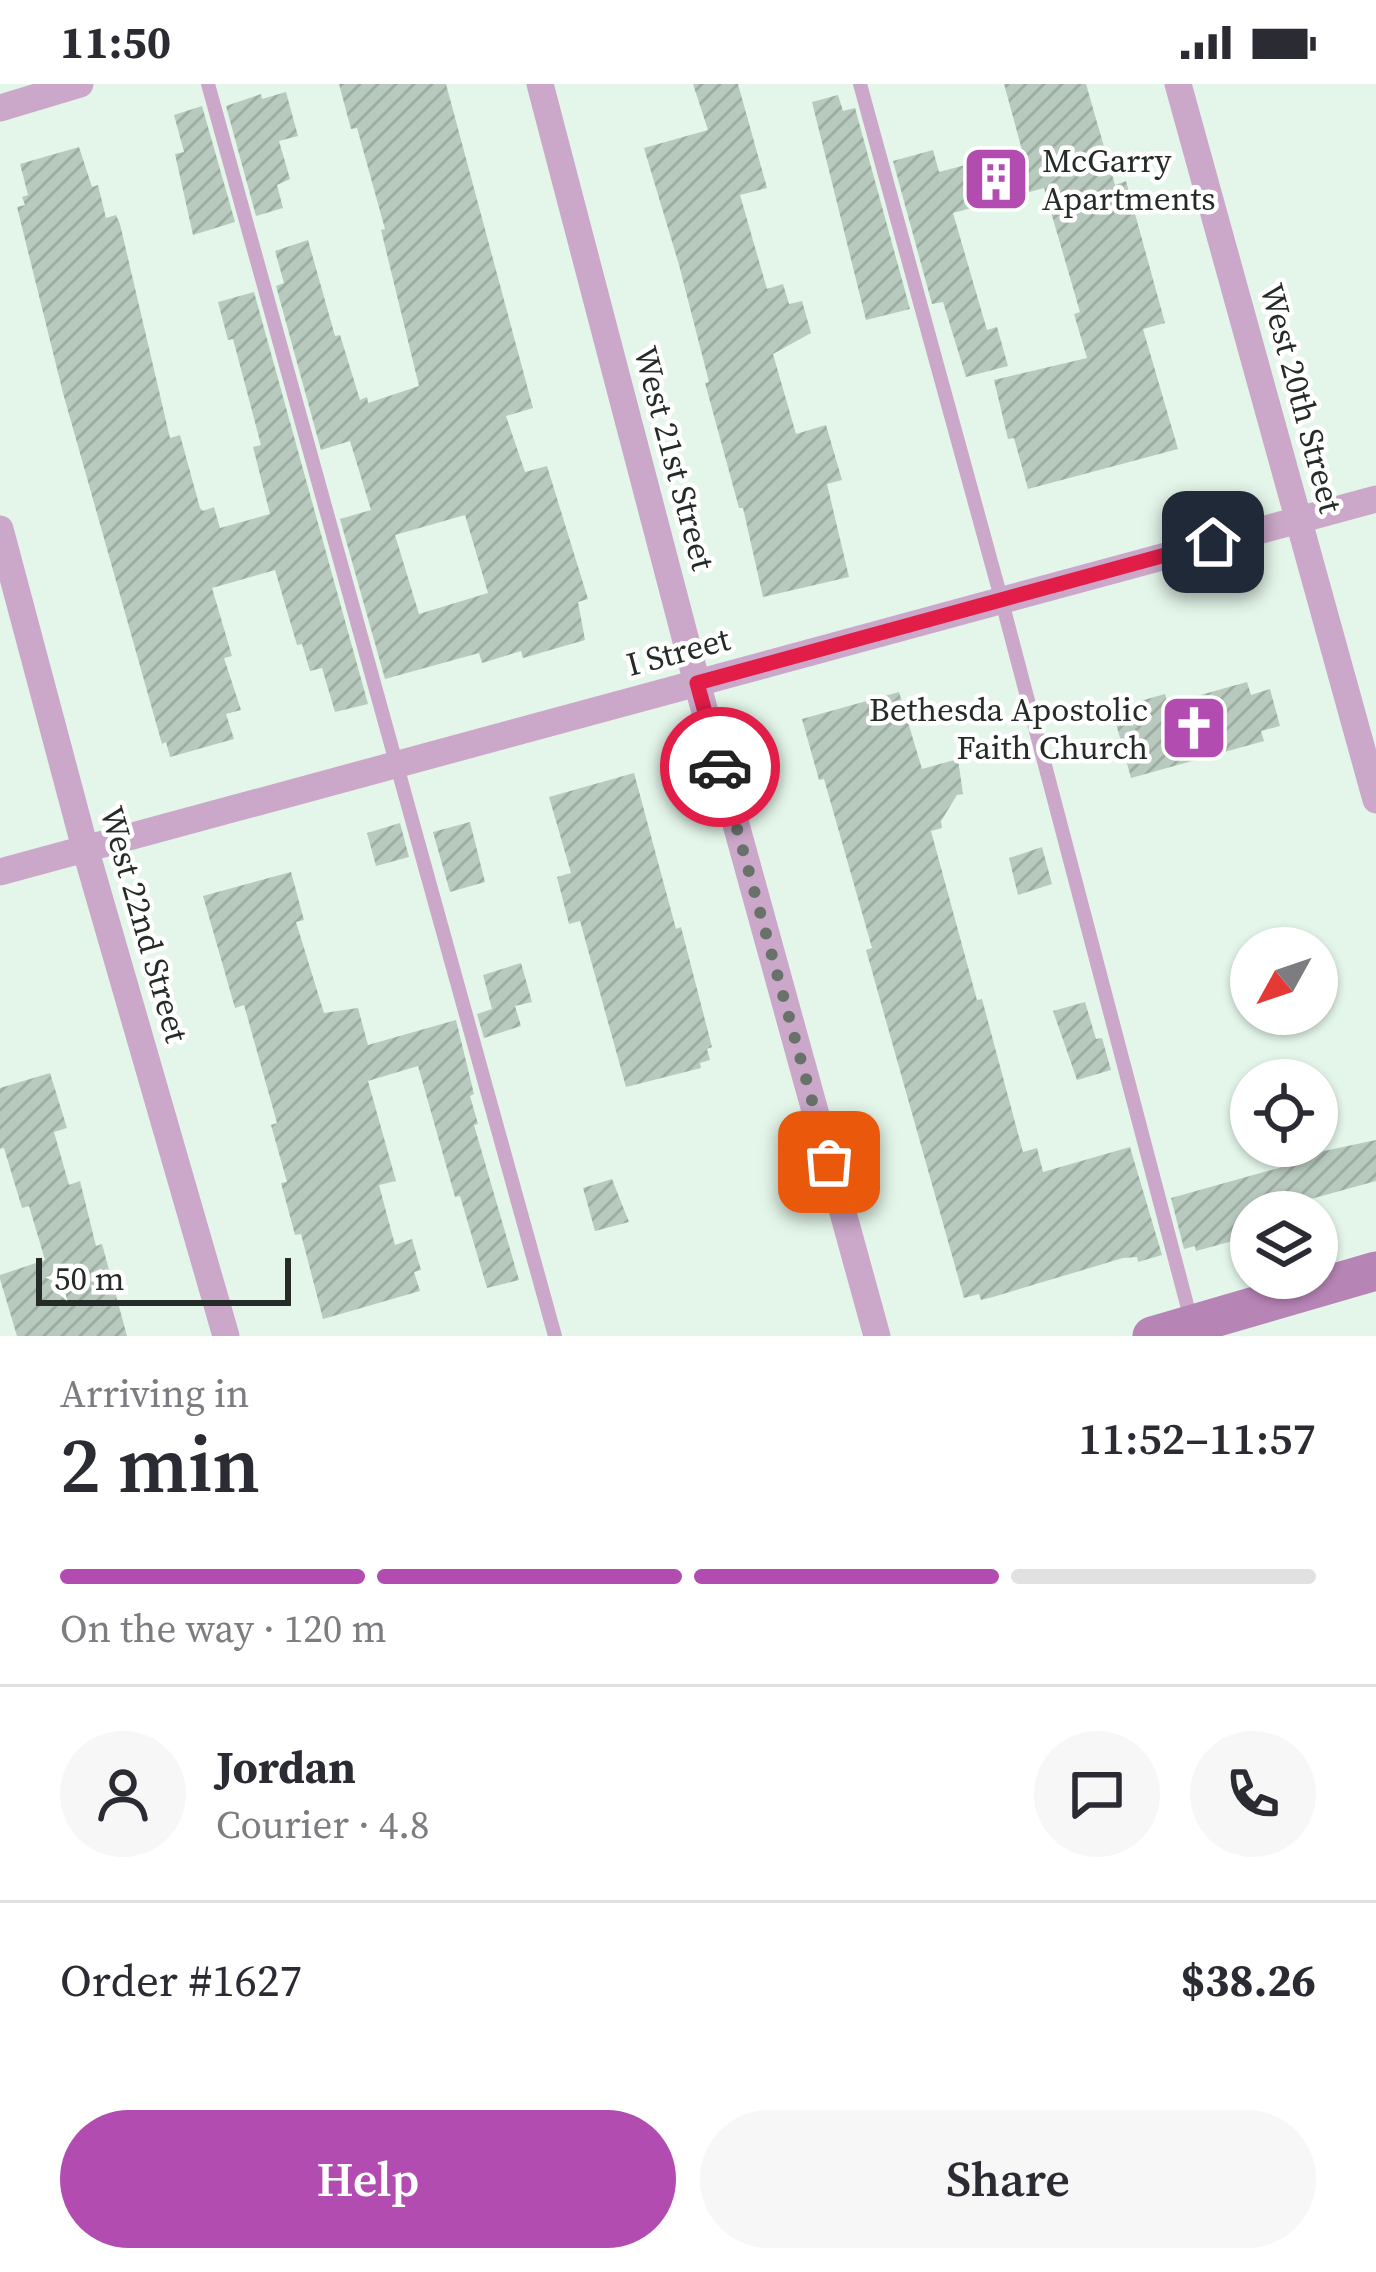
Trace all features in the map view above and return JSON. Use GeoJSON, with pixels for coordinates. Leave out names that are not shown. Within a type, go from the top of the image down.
{"type":"FeatureCollection","features":[{"type":"Feature","properties":{"kind":"main road"},"geometry":{"type":"LineString","coordinates":[[1152,1336],[1194,1330],[1376,1271]]}},
{"type":"Feature","properties":{"kind":"street"},"geometry":{"type":"LineString","coordinates":[[0,107],[80,84]]}},
{"type":"Feature","properties":{"kind":"street","name":"West 21st Street"},"geometry":{"type":"LineString","coordinates":[[540,84],[697,683],[877,1336]]}},
{"type":"Feature","properties":{"kind":"street","name":"West 20th Street"},"geometry":{"type":"LineString","coordinates":[[1178,84],[1376,800]]}},
{"type":"Feature","properties":{"kind":"street","name":"I Street"},"geometry":{"type":"LineString","coordinates":[[0,872],[1376,499]]}},
{"type":"Feature","properties":{"kind":"street","name":"West 22nd Street"},"geometry":{"type":"LineString","coordinates":[[0,529],[85,848],[226,1336]]}},
{"type":"Feature","properties":{"kind":"lane"},"geometry":{"type":"LineString","coordinates":[[208,84],[555,1336]]}},
{"type":"Feature","properties":{"kind":"lane"},"geometry":{"type":"LineString","coordinates":[[860,84],[1194,1330]]}},
{"type":"Feature","properties":{"kind":"building"},"geometry":{"type":"Polygon","coordinates":[[[339,84],[446,84],[533,408],[506,416],[525,472],[547,466],[588,599],[578,602],[585,640],[523,658],[521,651],[482,663],[479,653],[385,679],[340,519],[371,510],[350,441],[321,450],[276,286],[284,283],[275,251],[308,240],[335,336],[340,335],[360,400],[367,397],[368,403],[419,386],[381,230],[385,229],[357,128],[351,129],[339,84]],[[465,515],[395,535],[419,614],[488,593],[465,515]]]}},
{"type":"Feature","properties":{"kind":"building"},"geometry":{"type":"Polygon","coordinates":[[[693,84],[738,84],[767,188],[740,195],[767,289],[783,284],[789,304],[802,301],[811,333],[773,354],[796,434],[826,425],[842,480],[827,484],[849,577],[763,597],[743,508],[739,508],[705,383],[709,382],[679,265],[644,148],[708,130],[693,84]]]}},
{"type":"Feature","properties":{"kind":"building"},"geometry":{"type":"Polygon","coordinates":[[[1004,84],[1086,84],[1115,185],[1126,181],[1165,323],[1143,329],[1178,449],[1028,489],[1014,438],[1008,439],[994,380],[1087,358],[1074,314],[1080,312],[1044,188],[953,213],[987,330],[997,327],[1008,366],[966,377],[943,302],[932,304],[893,161],[933,150],[939,172],[1022,150],[1004,84]]]}},
{"type":"Feature","properties":{"kind":"building"},"geometry":{"type":"Polygon","coordinates":[[[286,92],[298,136],[279,141],[290,179],[277,185],[283,208],[256,216],[226,106],[261,94],[262,99],[286,92]]]}},
{"type":"Feature","properties":{"kind":"building"},"geometry":{"type":"Polygon","coordinates":[[[838,95],[843,111],[855,108],[910,309],[866,320],[812,102],[838,95]]]}},
{"type":"Feature","properties":{"kind":"building"},"geometry":{"type":"Polygon","coordinates":[[[202,106],[235,222],[193,235],[175,154],[184,152],[174,115],[202,106]]]}},
{"type":"Feature","properties":{"kind":"building"},"geometry":{"type":"Polygon","coordinates":[[[79,147],[92,187],[98,185],[106,218],[116,215],[120,224],[170,438],[180,435],[200,508],[214,507],[220,528],[270,514],[253,447],[261,445],[233,339],[228,340],[218,302],[254,292],[368,704],[335,712],[322,668],[310,671],[302,644],[297,645],[275,570],[212,588],[232,656],[224,658],[241,710],[226,714],[234,739],[170,757],[166,742],[162,744],[63,393],[17,207],[25,205],[22,197],[28,195],[20,164],[79,147]]]}},
{"type":"Feature","properties":{"kind":"building","name":"Bethesda Apostolic Faith Church"},"geometry":{"type":"Polygon","coordinates":[[[1247,682],[1251,695],[1270,689],[1280,726],[1261,731],[1264,741],[1131,778],[1112,709],[1165,694],[1168,704],[1247,682]]]}},
{"type":"Feature","properties":{"kind":"building"},"geometry":{"type":"Polygon","coordinates":[[[899,692],[922,769],[958,759],[963,794],[957,795],[941,821],[942,828],[931,831],[1023,1152],[1037,1148],[1043,1172],[1130,1147],[1162,1255],[1138,1262],[1137,1257],[1123,1258],[981,1300],[979,1294],[964,1298],[866,950],[872,948],[802,719],[899,692]]]}},
{"type":"Feature","properties":{"kind":"building"},"geometry":{"type":"Polygon","coordinates":[[[634,773],[712,1047],[707,1049],[710,1060],[700,1063],[701,1068],[626,1087],[580,921],[569,924],[557,877],[571,873],[549,797],[634,773]]]}},
{"type":"Feature","properties":{"kind":"building"},"geometry":{"type":"Polygon","coordinates":[[[470,822],[485,882],[450,892],[433,832],[470,822]]]}},
{"type":"Feature","properties":{"kind":"building"},"geometry":{"type":"Polygon","coordinates":[[[400,823],[409,857],[376,866],[367,833],[400,823]]]}},
{"type":"Feature","properties":{"kind":"building"},"geometry":{"type":"Polygon","coordinates":[[[1042,847],[1052,884],[1018,895],[1009,858],[1042,847]]]}},
{"type":"Feature","properties":{"kind":"building"},"geometry":{"type":"Polygon","coordinates":[[[291,872],[304,920],[296,922],[324,1013],[358,1008],[368,1045],[456,1020],[474,1094],[470,1096],[478,1124],[474,1125],[519,1280],[487,1288],[418,1066],[368,1081],[396,1181],[379,1185],[395,1245],[412,1239],[421,1270],[414,1272],[420,1291],[323,1319],[301,1234],[295,1235],[281,1183],[287,1182],[271,1125],[277,1123],[244,1005],[235,1008],[203,896],[291,872]]]}},
{"type":"Feature","properties":{"kind":"building"},"geometry":{"type":"Polygon","coordinates":[[[521,963],[532,1002],[515,1006],[521,1026],[484,1038],[477,1014],[492,1009],[483,975],[521,963]]]}},
{"type":"Feature","properties":{"kind":"building"},"geometry":{"type":"Polygon","coordinates":[[[1085,1002],[1111,1070],[1077,1080],[1053,1011],[1085,1002]]]}},
{"type":"Feature","properties":{"kind":"building"},"geometry":{"type":"Polygon","coordinates":[[[50,1073],[67,1128],[54,1132],[69,1185],[80,1181],[127,1336],[17,1336],[0,1279],[0,1275],[45,1260],[29,1206],[22,1208],[4,1148],[0,1149],[0,1088],[50,1073]]]}},
{"type":"Feature","properties":{"kind":"building"},"geometry":{"type":"Polygon","coordinates":[[[1376,1140],[1376,1181],[1338,1192],[1230,1191],[1230,1242],[1196,1251],[1195,1246],[1184,1249],[1171,1198],[1282,1167],[1338,1167],[1338,1148],[1376,1140]]]}},
{"type":"Feature","properties":{"kind":"building"},"geometry":{"type":"Polygon","coordinates":[[[612,1179],[629,1222],[595,1231],[583,1188],[612,1179]]]}},
{"type":"Feature","properties":{"kind":"way so far"},"geometry":{"type":"LineString","coordinates":[[720,767],[829,1162]]}},
{"type":"Feature","properties":{"kind":"place","name":"McGarry Apartments"},"geometry":{"type":"Point","coordinates":[996,179]}},
{"type":"Feature","properties":{"kind":"place","name":"Bethesda Apostolic Faith Church"},"geometry":{"type":"Point","coordinates":[1194,728]}},
{"type":"Feature","properties":{"kind":"route"},"geometry":{"type":"LineString","coordinates":[[720,767],[697,683],[1213,542]]}}]}
